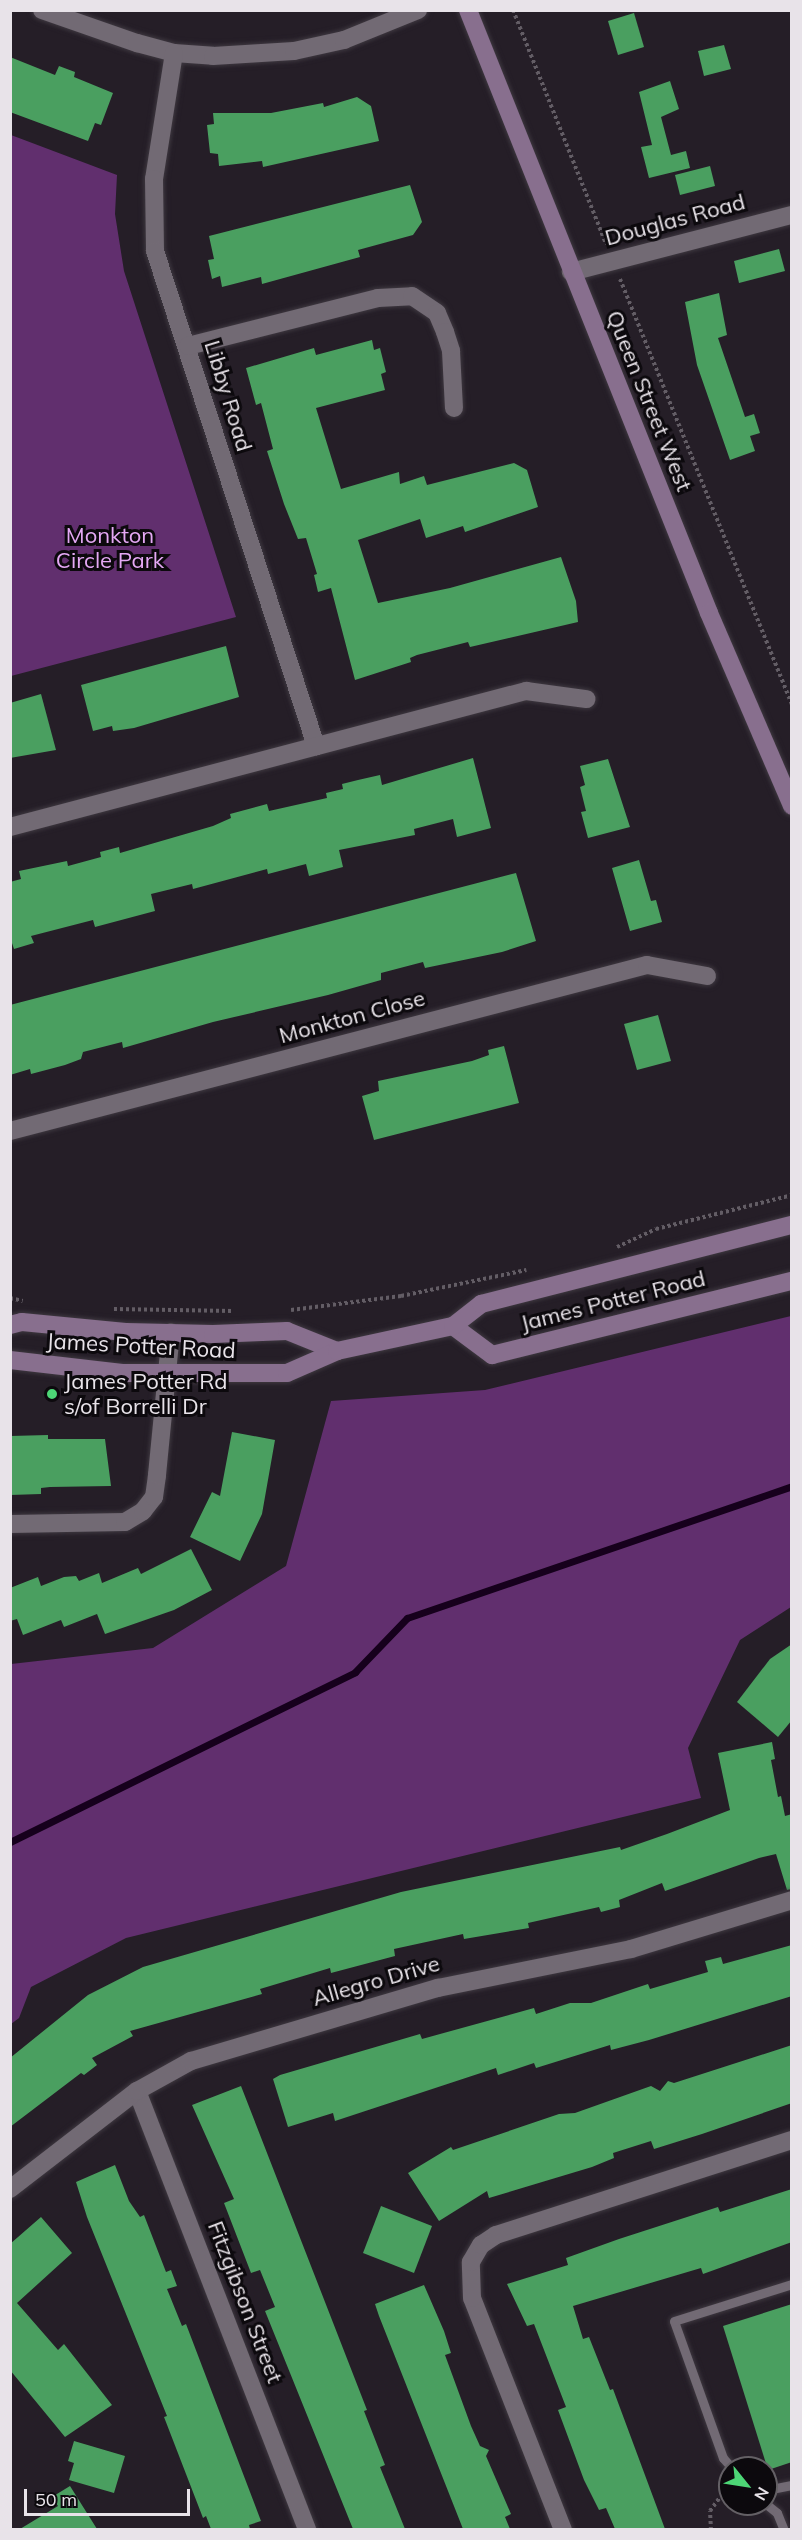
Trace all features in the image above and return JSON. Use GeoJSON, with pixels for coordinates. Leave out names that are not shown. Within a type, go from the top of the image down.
{"type":"FeatureCollection","features":[{"type":"Feature","properties":{"kind":"main road","name":"Queen Street West"},"geometry":{"type":"LineString","coordinates":[[468,10],[571,272],[792,807]]}},
{"type":"Feature","properties":{"kind":"main road"},"geometry":{"type":"LineString","coordinates":[[763,1233],[792,1220]]}},
{"type":"Feature","properties":{"kind":"main road","name":"James Potter Road"},"geometry":{"type":"LineString","coordinates":[[10,1360],[110,1372],[287,1373],[337,1351],[453,1326],[481,1304],[792,1225]]}},
{"type":"Feature","properties":{"kind":"main road","name":"James Potter Road"},"geometry":{"type":"LineString","coordinates":[[453,1326],[492,1355],[792,1281]]}},
{"type":"Feature","properties":{"kind":"main road","name":"James Potter Road"},"geometry":{"type":"LineString","coordinates":[[10,1325],[22,1322],[171,1333],[287,1331],[337,1351]]}},
{"type":"Feature","properties":{"kind":"street"},"geometry":{"type":"LineString","coordinates":[[42,10],[174,53],[213,56],[294,51],[344,40],[418,10]]}},
{"type":"Feature","properties":{"kind":"street","name":"Libby Road"},"geometry":{"type":"LineString","coordinates":[[174,53],[165,97],[153,213],[155,251],[188,346],[316,746]]}},
{"type":"Feature","properties":{"kind":"street","name":"Douglas Road"},"geometry":{"type":"LineString","coordinates":[[571,272],[792,215]]}},
{"type":"Feature","properties":{"kind":"street"},"geometry":{"type":"LineString","coordinates":[[188,346],[378,297],[412,296],[437,313],[445,332],[451,351],[454,408]]}},
{"type":"Feature","properties":{"kind":"street"},"geometry":{"type":"LineString","coordinates":[[10,827],[526,691],[586,699]]}},
{"type":"Feature","properties":{"kind":"street","name":"Monkton Close"},"geometry":{"type":"LineString","coordinates":[[10,1131],[647,965],[707,976]]}},
{"type":"Feature","properties":{"kind":"street"},"geometry":{"type":"LineString","coordinates":[[10,1524],[125,1522],[143,1511],[153,1497],[158,1475],[171,1333]]}},
{"type":"Feature","properties":{"kind":"street","name":"Allegro Drive"},"geometry":{"type":"LineString","coordinates":[[10,2189],[137,2091],[191,2061],[438,1988],[631,1949],[792,1900]]}},
{"type":"Feature","properties":{"kind":"street","name":"Fitzgibson Street"},"geometry":{"type":"LineString","coordinates":[[137,2091],[307,2529]]}},
{"type":"Feature","properties":{"kind":"street"},"geometry":{"type":"LineString","coordinates":[[563,2529],[472,2298],[471,2262],[481,2245],[496,2235],[792,2140]]}},
{"type":"Feature","properties":{"kind":"lane"},"geometry":{"type":"LineString","coordinates":[[722,2456],[674,2321],[792,2284]]}},
{"type":"Feature","properties":{"kind":"path"},"geometry":{"type":"LineString","coordinates":[[513,10],[792,705]]}},
{"type":"Feature","properties":{"kind":"path"},"geometry":{"type":"LineString","coordinates":[[615,1248],[656,1228],[792,1195]]}},
{"type":"Feature","properties":{"kind":"path"},"geometry":{"type":"LineString","coordinates":[[285,1311],[401,1296],[537,1267]]}},
{"type":"Feature","properties":{"kind":"path"},"geometry":{"type":"LineString","coordinates":[[10,1298],[33,1302]]}},
{"type":"Feature","properties":{"kind":"path"},"geometry":{"type":"LineString","coordinates":[[112,1309],[237,1311]]}},
{"type":"Feature","properties":{"kind":"path"},"geometry":{"type":"LineString","coordinates":[[711,2529],[710,2511],[718,2500]]}},
{"type":"Feature","properties":{"kind":"green space","name":"Monkton Circle Park"},"geometry":{"type":"Polygon","coordinates":[[[11,135],[117,175],[115,214],[124,271],[236,617],[11,676],[11,135]]]}},
{"type":"Feature","properties":{"kind":"green space"},"geometry":{"type":"Polygon","coordinates":[[[791,1316],[791,1607],[740,1640],[688,1748],[701,1798],[126,1938],[31,1987],[19,2018],[11,2024],[11,1664],[153,1648],[286,1566],[331,1401],[485,1390],[791,1316]]]}},
{"type":"Feature","properties":{"kind":"building"},"geometry":{"type":"Polygon","coordinates":[[[634,13],[644,47],[618,55],[608,21],[634,13]]]}},
{"type":"Feature","properties":{"kind":"building"},"geometry":{"type":"Polygon","coordinates":[[[724,45],[731,69],[704,76],[698,51],[724,45]]]}},
{"type":"Feature","properties":{"kind":"building"},"geometry":{"type":"Polygon","coordinates":[[[10,57],[55,75],[59,66],[75,72],[74,77],[113,93],[101,125],[95,123],[88,141],[10,112],[10,57]]]}},
{"type":"Feature","properties":{"kind":"building"},"geometry":{"type":"Polygon","coordinates":[[[670,81],[679,109],[661,117],[671,155],[686,151],[690,168],[649,178],[641,147],[652,145],[639,92],[670,81]]]}},
{"type":"Feature","properties":{"kind":"building"},"geometry":{"type":"Polygon","coordinates":[[[357,97],[371,106],[379,141],[263,167],[262,161],[219,166],[218,154],[210,153],[207,125],[214,124],[213,113],[271,113],[323,103],[324,107],[357,97]]]}},
{"type":"Feature","properties":{"kind":"building"},"geometry":{"type":"Polygon","coordinates":[[[710,166],[715,186],[680,195],[675,175],[710,166]]]}},
{"type":"Feature","properties":{"kind":"building"},"geometry":{"type":"Polygon","coordinates":[[[410,185],[422,222],[413,235],[358,250],[360,257],[262,284],[261,277],[222,287],[220,276],[212,279],[208,260],[214,259],[209,236],[410,185]]]}},
{"type":"Feature","properties":{"kind":"building"},"geometry":{"type":"Polygon","coordinates":[[[779,249],[785,271],[739,283],[734,261],[779,249]]]}},
{"type":"Feature","properties":{"kind":"building"},"geometry":{"type":"Polygon","coordinates":[[[719,293],[727,335],[718,338],[745,417],[754,414],[760,433],[750,436],[755,451],[730,460],[697,365],[685,302],[719,293]]]}},
{"type":"Feature","properties":{"kind":"building"},"geometry":{"type":"Polygon","coordinates":[[[372,340],[374,350],[380,348],[386,372],[381,374],[385,390],[316,408],[341,489],[399,472],[400,484],[424,476],[427,485],[514,463],[527,470],[538,507],[465,532],[463,526],[426,538],[420,519],[358,540],[378,603],[450,588],[561,557],[576,601],[578,622],[470,647],[468,642],[417,655],[410,658],[411,662],[355,680],[331,588],[318,592],[314,575],[317,574],[306,538],[298,539],[284,504],[267,451],[273,449],[261,403],[256,405],[246,368],[314,348],[316,355],[372,340]]]}},
{"type":"Feature","properties":{"kind":"building"},"geometry":{"type":"Polygon","coordinates":[[[226,646],[239,697],[134,728],[113,731],[112,726],[93,731],[81,685],[226,646]]]}},
{"type":"Feature","properties":{"kind":"building"},"geometry":{"type":"Polygon","coordinates":[[[41,694],[56,750],[10,758],[10,703],[41,694]]]}},
{"type":"Feature","properties":{"kind":"building"},"geometry":{"type":"Polygon","coordinates":[[[473,758],[491,828],[457,837],[453,819],[414,829],[415,835],[339,850],[343,867],[309,876],[306,864],[268,874],[267,869],[193,889],[192,884],[151,894],[155,911],[95,927],[93,920],[31,936],[34,943],[14,949],[10,937],[10,882],[21,879],[19,871],[67,861],[68,866],[101,857],[100,852],[119,847],[120,853],[213,826],[231,818],[230,814],[267,804],[269,811],[327,798],[326,793],[343,789],[342,784],[380,775],[382,785],[473,758]]]}},
{"type":"Feature","properties":{"kind":"building"},"geometry":{"type":"Polygon","coordinates":[[[608,759],[630,827],[588,838],[581,812],[586,811],[580,787],[585,785],[580,766],[608,759]]]}},
{"type":"Feature","properties":{"kind":"building"},"geometry":{"type":"Polygon","coordinates":[[[639,860],[651,901],[656,900],[662,922],[630,931],[612,868],[639,860]]]}},
{"type":"Feature","properties":{"kind":"building"},"geometry":{"type":"Polygon","coordinates":[[[516,873],[536,941],[502,952],[425,968],[423,962],[381,973],[381,980],[328,995],[213,1022],[123,1048],[122,1042],[83,1052],[81,1059],[65,1065],[31,1074],[30,1069],[10,1075],[10,1005],[516,873]]]}},
{"type":"Feature","properties":{"kind":"building"},"geometry":{"type":"Polygon","coordinates":[[[658,1015],[671,1061],[637,1070],[624,1024],[658,1015]]]}},
{"type":"Feature","properties":{"kind":"building"},"geometry":{"type":"Polygon","coordinates":[[[504,1046],[519,1103],[374,1140],[362,1096],[379,1091],[378,1081],[472,1061],[489,1055],[488,1050],[504,1046]]]}},
{"type":"Feature","properties":{"kind":"building"},"geometry":{"type":"Polygon","coordinates":[[[232,1432],[275,1440],[262,1514],[240,1561],[190,1537],[212,1492],[220,1496],[232,1432]]]}},
{"type":"Feature","properties":{"kind":"building"},"geometry":{"type":"Polygon","coordinates":[[[48,1435],[48,1439],[105,1439],[111,1486],[50,1487],[41,1488],[41,1494],[10,1495],[10,1436],[48,1435]]]}},
{"type":"Feature","properties":{"kind":"building"},"geometry":{"type":"Polygon","coordinates":[[[191,1549],[212,1590],[174,1610],[105,1634],[97,1614],[64,1627],[61,1620],[23,1635],[17,1619],[10,1621],[10,1588],[38,1577],[41,1586],[64,1577],[76,1576],[79,1581],[99,1573],[102,1583],[138,1568],[141,1574],[191,1549]]]}},
{"type":"Feature","properties":{"kind":"building"},"geometry":{"type":"Polygon","coordinates":[[[792,1644],[792,1720],[778,1737],[737,1702],[770,1659],[792,1644]]]}},
{"type":"Feature","properties":{"kind":"building"},"geometry":{"type":"Polygon","coordinates":[[[772,1742],[775,1759],[771,1760],[778,1797],[781,1796],[785,1816],[792,1814],[792,1889],[787,1890],[776,1854],[665,1891],[662,1883],[619,1900],[620,1907],[601,1912],[599,1907],[528,1923],[529,1928],[464,1939],[463,1934],[394,1949],[395,1956],[331,1973],[330,1968],[260,1989],[262,1994],[130,2031],[133,2036],[92,2058],[97,2065],[84,2075],[81,2073],[10,2127],[10,2058],[88,1995],[143,1967],[401,1892],[620,1847],[621,1850],[667,1834],[730,1810],[718,1753],[772,1742]]]}},
{"type":"Feature","properties":{"kind":"building"},"geometry":{"type":"Polygon","coordinates":[[[792,1945],[792,1996],[611,2050],[610,2045],[536,2068],[534,2063],[498,2075],[496,2068],[335,2121],[333,2113],[288,2127],[273,2079],[420,2034],[422,2039],[534,2008],[536,2014],[570,2003],[591,2003],[648,1984],[650,1989],[708,1972],[705,1961],[721,1957],[723,1964],[792,1945]]]}},
{"type":"Feature","properties":{"kind":"building"},"geometry":{"type":"Polygon","coordinates":[[[792,2045],[792,2103],[702,2134],[654,2149],[651,2141],[613,2153],[614,2158],[592,2167],[489,2198],[487,2191],[439,2221],[408,2173],[451,2147],[453,2150],[559,2114],[575,2113],[651,2086],[660,2091],[668,2081],[674,2083],[792,2045]]]}},
{"type":"Feature","properties":{"kind":"building"},"geometry":{"type":"Polygon","coordinates":[[[241,2086],[367,2410],[364,2411],[385,2465],[380,2467],[405,2529],[353,2529],[265,2311],[275,2307],[260,2270],[251,2273],[224,2203],[234,2199],[192,2105],[241,2086]]]}},
{"type":"Feature","properties":{"kind":"building"},"geometry":{"type":"Polygon","coordinates":[[[115,2165],[129,2201],[140,2217],[144,2215],[166,2272],[171,2270],[177,2286],[167,2289],[182,2326],[186,2324],[261,2521],[249,2525],[250,2529],[211,2529],[206,2516],[203,2518],[164,2417],[167,2416],[87,2217],[76,2182],[115,2165]]]}},
{"type":"Feature","properties":{"kind":"building"},"geometry":{"type":"Polygon","coordinates":[[[792,2189],[792,2242],[703,2274],[701,2268],[573,2306],[583,2339],[589,2337],[610,2390],[613,2389],[665,2529],[615,2529],[606,2508],[599,2510],[584,2480],[558,2410],[566,2407],[534,2324],[527,2326],[507,2284],[568,2265],[566,2258],[619,2239],[718,2207],[720,2212],[792,2189]]]}},
{"type":"Feature","properties":{"kind":"building"},"geometry":{"type":"Polygon","coordinates":[[[381,2206],[432,2226],[414,2273],[363,2253],[381,2206]]]}},
{"type":"Feature","properties":{"kind":"building"},"geometry":{"type":"Polygon","coordinates":[[[41,2217],[72,2253],[17,2303],[58,2350],[64,2344],[112,2405],[65,2437],[10,2370],[10,2244],[41,2217]]]}},
{"type":"Feature","properties":{"kind":"building"},"geometry":{"type":"Polygon","coordinates":[[[424,2285],[444,2331],[451,2353],[445,2355],[471,2426],[480,2446],[489,2450],[486,2456],[511,2514],[505,2517],[510,2529],[463,2529],[379,2316],[375,2304],[424,2285]]]}},
{"type":"Feature","properties":{"kind":"building"},"geometry":{"type":"Polygon","coordinates":[[[792,2304],[792,2462],[778,2467],[778,2456],[764,2456],[723,2326],[792,2304]]]}},
{"type":"Feature","properties":{"kind":"building"},"geometry":{"type":"Polygon","coordinates":[[[74,2441],[125,2456],[114,2493],[69,2480],[74,2463],[68,2461],[74,2441]]]}},
{"type":"Feature","properties":{"kind":"building"},"geometry":{"type":"Polygon","coordinates":[[[70,2486],[97,2529],[20,2529],[58,2506],[52,2497],[70,2486]]]}},
{"type":"Feature","properties":{"kind":"waterway"},"geometry":{"type":"LineString","coordinates":[[10,1842],[355,1672],[407,1618],[792,1486]]}},
{"type":"Feature","properties":{"kind":"place","name":"James Potter Rd s/of Borrelli Dr"},"geometry":{"type":"Point","coordinates":[52,1394]}}]}
